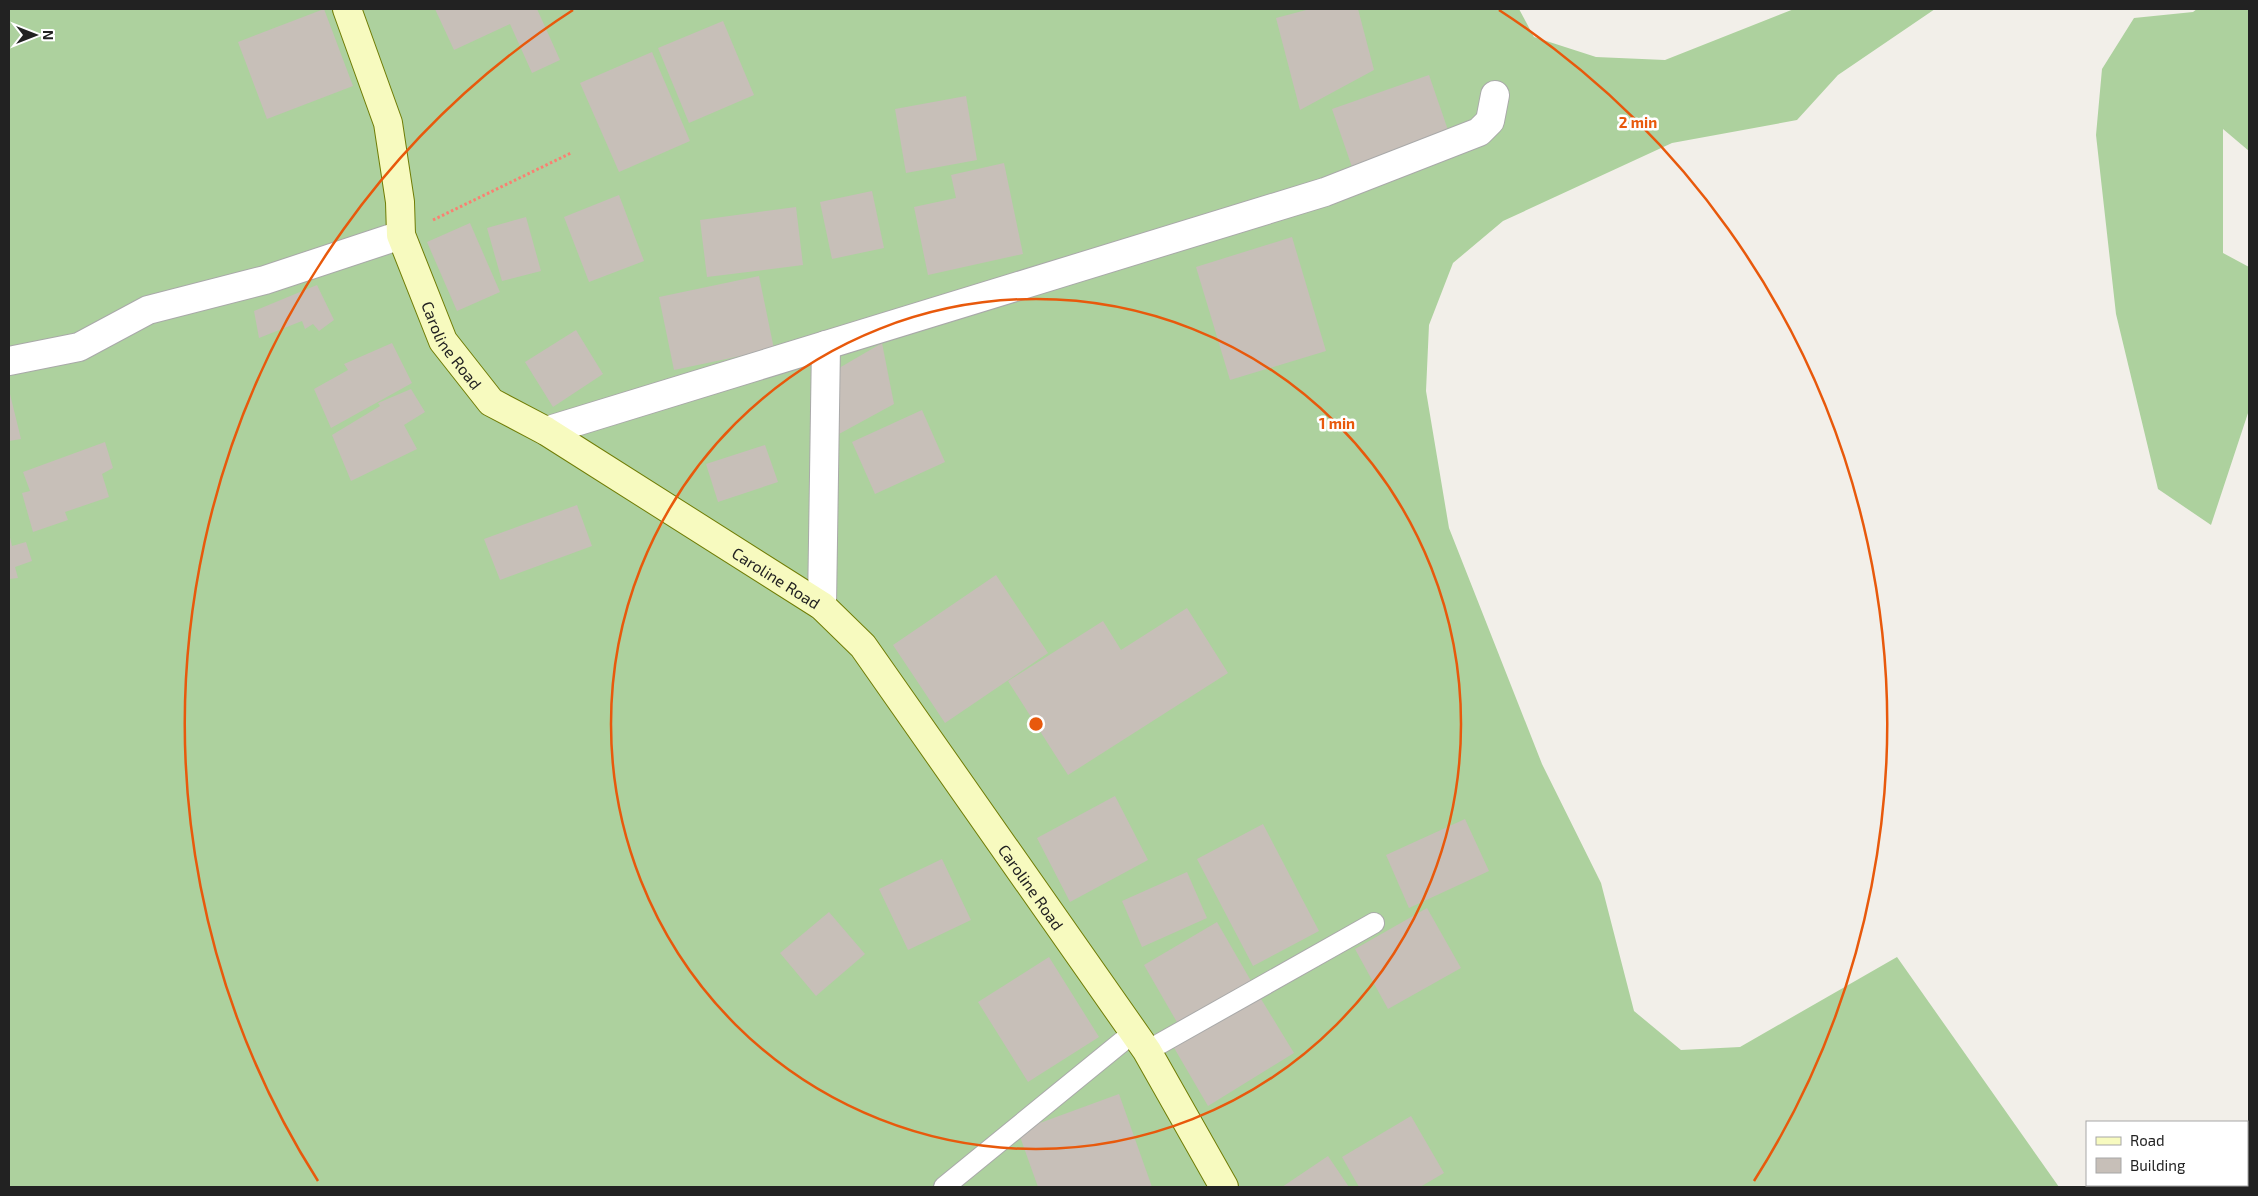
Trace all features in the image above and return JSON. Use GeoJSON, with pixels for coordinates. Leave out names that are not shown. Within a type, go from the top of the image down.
{"type":"FeatureCollection","features":[{"type":"Feature","properties":{"kind":"main road","name":"Caroline Road"},"geometry":{"type":"LineString","coordinates":[[346,9],[388,123],[400,202],[401,235],[443,341],[491,402],[546,431],[822,606],[863,646],[1140,1041],[1224,1187]]}},
{"type":"Feature","properties":{"kind":"street"},"geometry":{"type":"LineString","coordinates":[[546,431],[1325,192],[1479,132],[1490,121],[1495,94]]}},
{"type":"Feature","properties":{"kind":"street"},"geometry":{"type":"LineString","coordinates":[[9,361],[79,347],[148,310],[265,280],[401,235]]}},
{"type":"Feature","properties":{"kind":"street"},"geometry":{"type":"LineString","coordinates":[[822,606],[826,345]]}},
{"type":"Feature","properties":{"kind":"lane"},"geometry":{"type":"LineString","coordinates":[[944,1187],[1140,1041],[1374,923]]}},
{"type":"Feature","properties":{"kind":"path"},"geometry":{"type":"LineString","coordinates":[[401,235],[572,153]]}},
{"type":"Feature","properties":{"kind":"green space"},"geometry":{"type":"Polygon","coordinates":[[[9,9],[1519,9],[1534,37],[1596,57],[1665,60],[1794,9],[1935,9],[1838,75],[1797,120],[1672,143],[1503,221],[1453,263],[1429,325],[1426,391],[1449,528],[1542,764],[1601,883],[1634,1011],[1681,1050],[1740,1047],[1897,957],[2059,1187],[9,1187],[9,9]]]}},
{"type":"Feature","properties":{"kind":"green space"},"geometry":{"type":"Polygon","coordinates":[[[2197,9],[2249,9],[2249,151],[2223,129],[2223,253],[2249,267],[2249,410],[2211,525],[2158,489],[2116,314],[2096,135],[2102,69],[2134,18],[2193,12],[2197,9]]]}},
{"type":"Feature","properties":{"kind":"building"},"geometry":{"type":"Polygon","coordinates":[[[324,9],[353,86],[267,119],[238,42],[324,9]]]}},
{"type":"Feature","properties":{"kind":"building"},"geometry":{"type":"Polygon","coordinates":[[[435,9],[537,9],[560,60],[532,73],[510,24],[454,50],[435,9]]]}},
{"type":"Feature","properties":{"kind":"building"},"geometry":{"type":"Polygon","coordinates":[[[1310,9],[1358,9],[1374,70],[1300,110],[1276,18],[1310,9]]]}},
{"type":"Feature","properties":{"kind":"building"},"geometry":{"type":"Polygon","coordinates":[[[723,21],[754,95],[689,123],[658,48],[723,21]]]}},
{"type":"Feature","properties":{"kind":"building"},"geometry":{"type":"Polygon","coordinates":[[[652,52],[690,141],[619,172],[580,83],[652,52]]]}},
{"type":"Feature","properties":{"kind":"building"},"geometry":{"type":"Polygon","coordinates":[[[1429,75],[1449,133],[1352,167],[1332,109],[1429,75]]]}},
{"type":"Feature","properties":{"kind":"building"},"geometry":{"type":"Polygon","coordinates":[[[966,96],[977,160],[906,173],[895,109],[966,96]]]}},
{"type":"Feature","properties":{"kind":"building"},"geometry":{"type":"Polygon","coordinates":[[[1004,163],[1023,254],[928,275],[914,207],[956,198],[951,175],[1004,163]]]}},
{"type":"Feature","properties":{"kind":"building"},"geometry":{"type":"Polygon","coordinates":[[[872,191],[884,248],[832,259],[820,202],[872,191]]]}},
{"type":"Feature","properties":{"kind":"building"},"geometry":{"type":"Polygon","coordinates":[[[619,195],[644,261],[589,282],[564,217],[619,195]]]}},
{"type":"Feature","properties":{"kind":"building"},"geometry":{"type":"Polygon","coordinates":[[[796,207],[803,265],[707,277],[700,220],[796,207]]]}},
{"type":"Feature","properties":{"kind":"building"},"geometry":{"type":"Polygon","coordinates":[[[526,217],[541,271],[502,281],[487,228],[526,217]]]}},
{"type":"Feature","properties":{"kind":"building"},"geometry":{"type":"Polygon","coordinates":[[[470,223],[500,292],[457,311],[427,242],[470,223]]]}},
{"type":"Feature","properties":{"kind":"building"},"geometry":{"type":"Polygon","coordinates":[[[1292,237],[1326,351],[1230,380],[1196,267],[1292,237]]]}},
{"type":"Feature","properties":{"kind":"building"},"geometry":{"type":"Polygon","coordinates":[[[759,276],[774,349],[674,370],[659,297],[759,276]]]}},
{"type":"Feature","properties":{"kind":"building"},"geometry":{"type":"Polygon","coordinates":[[[317,285],[334,320],[319,331],[313,324],[305,329],[302,321],[259,338],[254,311],[317,285]]]}},
{"type":"Feature","properties":{"kind":"building"},"geometry":{"type":"Polygon","coordinates":[[[576,330],[603,374],[553,407],[525,362],[576,330]]]}},
{"type":"Feature","properties":{"kind":"building"},"geometry":{"type":"Polygon","coordinates":[[[392,343],[412,383],[331,428],[314,389],[348,370],[344,364],[392,343]]]}},
{"type":"Feature","properties":{"kind":"building"},"geometry":{"type":"Polygon","coordinates":[[[882,343],[894,404],[839,434],[834,371],[882,343]]]}},
{"type":"Feature","properties":{"kind":"building"},"geometry":{"type":"Polygon","coordinates":[[[411,389],[425,412],[404,425],[417,449],[351,481],[332,435],[380,406],[378,403],[411,389]]]}},
{"type":"Feature","properties":{"kind":"building"},"geometry":{"type":"Polygon","coordinates":[[[9,390],[21,439],[9,441],[9,390]]]}},
{"type":"Feature","properties":{"kind":"building"},"geometry":{"type":"Polygon","coordinates":[[[922,410],[945,462],[875,494],[852,442],[922,410]]]}},
{"type":"Feature","properties":{"kind":"building"},"geometry":{"type":"Polygon","coordinates":[[[105,442],[113,468],[102,474],[109,497],[65,512],[68,520],[33,532],[22,493],[30,491],[23,472],[105,442]]]}},
{"type":"Feature","properties":{"kind":"building"},"geometry":{"type":"Polygon","coordinates":[[[765,445],[778,482],[718,502],[706,464],[765,445]]]}},
{"type":"Feature","properties":{"kind":"building"},"geometry":{"type":"Polygon","coordinates":[[[577,505],[592,546],[500,580],[484,539],[577,505]]]}},
{"type":"Feature","properties":{"kind":"building"},"geometry":{"type":"Polygon","coordinates":[[[9,533],[12,546],[26,542],[32,561],[15,567],[18,578],[9,579],[9,533]]]}},
{"type":"Feature","properties":{"kind":"building"},"geometry":{"type":"Polygon","coordinates":[[[996,575],[1048,653],[945,723],[893,645],[996,575]]]}},
{"type":"Feature","properties":{"kind":"building"},"geometry":{"type":"Polygon","coordinates":[[[1187,608],[1228,673],[1068,775],[1008,681],[1103,621],[1121,650],[1187,608]]]}},
{"type":"Feature","properties":{"kind":"building"},"geometry":{"type":"Polygon","coordinates":[[[1115,796],[1148,860],[1070,902],[1037,838],[1115,796]]]}},
{"type":"Feature","properties":{"kind":"building"},"geometry":{"type":"Polygon","coordinates":[[[1465,819],[1489,871],[1409,908],[1386,855],[1465,819]]]}},
{"type":"Feature","properties":{"kind":"building"},"geometry":{"type":"Polygon","coordinates":[[[1263,824],[1319,931],[1253,966],[1197,859],[1263,824]]]}},
{"type":"Feature","properties":{"kind":"building"},"geometry":{"type":"Polygon","coordinates":[[[942,859],[971,920],[908,950],[879,889],[942,859]]]}},
{"type":"Feature","properties":{"kind":"building"},"geometry":{"type":"Polygon","coordinates":[[[1187,872],[1207,918],[1142,947],[1122,901],[1187,872]]]}},
{"type":"Feature","properties":{"kind":"building"},"geometry":{"type":"Polygon","coordinates":[[[1427,908],[1461,968],[1388,1009],[1355,949],[1427,908]]]}},
{"type":"Feature","properties":{"kind":"building"},"geometry":{"type":"Polygon","coordinates":[[[829,912],[865,954],[816,996],[780,953],[829,912]]]}},
{"type":"Feature","properties":{"kind":"building"},"geometry":{"type":"Polygon","coordinates":[[[1217,922],[1251,981],[1178,1024],[1144,965],[1217,922]]]}},
{"type":"Feature","properties":{"kind":"building"},"geometry":{"type":"Polygon","coordinates":[[[1049,957],[1099,1037],[1028,1082],[978,1002],[1049,957]]]}},
{"type":"Feature","properties":{"kind":"building"},"geometry":{"type":"Polygon","coordinates":[[[1258,994],[1294,1053],[1208,1106],[1173,1046],[1258,994]]]}},
{"type":"Feature","properties":{"kind":"building"},"geometry":{"type":"Polygon","coordinates":[[[1119,1094],[1152,1187],[1038,1187],[1018,1131],[1119,1094]]]}},
{"type":"Feature","properties":{"kind":"building"},"geometry":{"type":"Polygon","coordinates":[[[1411,1116],[1444,1173],[1420,1187],[1359,1187],[1342,1157],[1411,1116]]]}},
{"type":"Feature","properties":{"kind":"building"},"geometry":{"type":"Polygon","coordinates":[[[1328,1156],[1349,1187],[1282,1187],[1328,1156]]]}}]}
